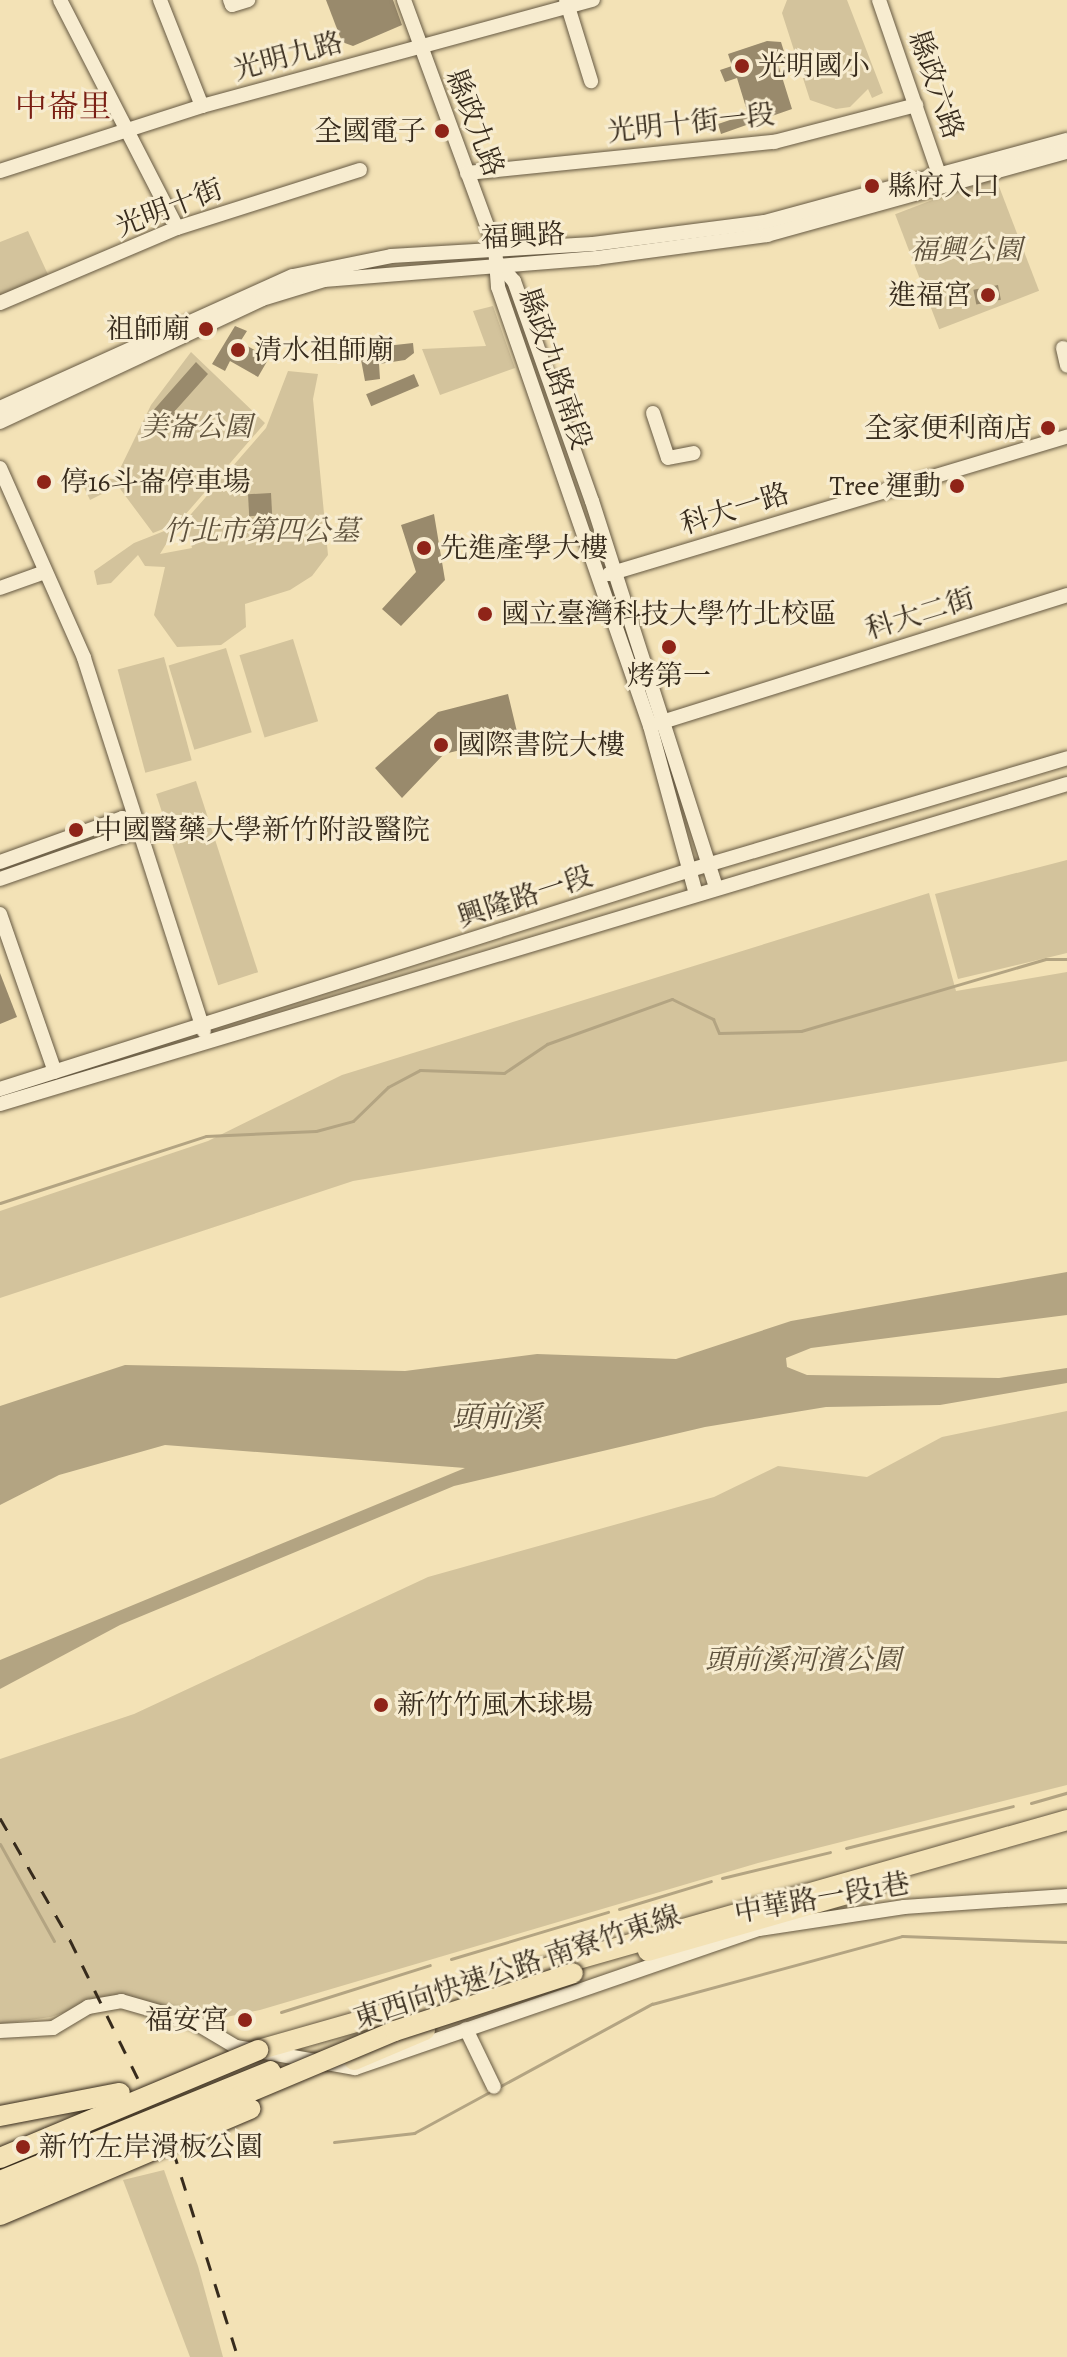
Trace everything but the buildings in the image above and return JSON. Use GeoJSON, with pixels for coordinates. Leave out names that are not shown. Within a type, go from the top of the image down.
{"type":"FeatureCollection","features":[{"type":"Feature","properties":{"kind":"highway","name":"東西向快速公路 南寮竹東線"},"geometry":{"type":"LineString","coordinates":[[0,2181],[453,1998],[755,1904],[1067,1820]]}},
{"type":"Feature","properties":{"kind":"highway","name":"東西向快速公路 南寮竹東線"},"geometry":{"type":"LineString","coordinates":[[0,2197],[395,2031],[573,1973],[1067,1832]]}},
{"type":"Feature","properties":{"kind":"highway"},"geometry":{"type":"LineString","coordinates":[[0,2215],[397,2041],[573,1973]]}},
{"type":"Feature","properties":{"kind":"highway"},"geometry":{"type":"LineString","coordinates":[[0,2116],[102,2099],[258,2050],[453,1998]]}},
{"type":"Feature","properties":{"kind":"highway"},"geometry":{"type":"LineString","coordinates":[[0,2158],[258,2050]]}},
{"type":"Feature","properties":{"kind":"street"},"geometry":{"type":"LineString","coordinates":[[60,0],[125,132],[177,228]]}},
{"type":"Feature","properties":{"kind":"street"},"geometry":{"type":"LineString","coordinates":[[160,0],[202,106]]}},
{"type":"Feature","properties":{"kind":"street"},"geometry":{"type":"LineString","coordinates":[[230,0],[232,5],[248,0]]}},
{"type":"Feature","properties":{"kind":"street","name":"縣政九路"},"geometry":{"type":"LineString","coordinates":[[404,0],[419,50],[499,264]]}},
{"type":"Feature","properties":{"kind":"street","name":"光明九路"},"geometry":{"type":"LineString","coordinates":[[0,171],[202,106],[419,50],[567,4],[593,0]]}},
{"type":"Feature","properties":{"kind":"street","name":"縣政六路"},"geometry":{"type":"LineString","coordinates":[[879,0],[942,182]]}},
{"type":"Feature","properties":{"kind":"street"},"geometry":{"type":"LineString","coordinates":[[567,4],[591,81]]}},
{"type":"Feature","properties":{"kind":"street","name":"光明十街一段"},"geometry":{"type":"LineString","coordinates":[[467,173],[774,142],[916,105]]}},
{"type":"Feature","properties":{"kind":"street","name":"福興路"},"geometry":{"type":"LineString","coordinates":[[0,422],[297,288],[396,270],[499,264],[767,235],[1067,140]]}},
{"type":"Feature","properties":{"kind":"street","name":"福興路"},"geometry":{"type":"LineString","coordinates":[[0,408],[257,287],[391,256],[495,247],[593,244],[765,222],[1067,152]]}},
{"type":"Feature","properties":{"kind":"street","name":"光明十街"},"geometry":{"type":"LineString","coordinates":[[0,303],[177,228],[360,170]]}},
{"type":"Feature","properties":{"kind":"street","name":"縣政九路南段"},"geometry":{"type":"LineString","coordinates":[[499,264],[498,287],[667,720],[716,888]]}},
{"type":"Feature","properties":{"kind":"street"},"geometry":{"type":"LineString","coordinates":[[1063,348],[1067,366]]}},
{"type":"Feature","properties":{"kind":"street"},"geometry":{"type":"LineString","coordinates":[[653,413],[668,458],[694,453]]}},
{"type":"Feature","properties":{"kind":"street","name":"科大一路"},"geometry":{"type":"LineString","coordinates":[[608,575],[1067,437]]}},
{"type":"Feature","properties":{"kind":"street"},"geometry":{"type":"LineString","coordinates":[[0,468],[84,658],[204,1032]]}},
{"type":"Feature","properties":{"kind":"street"},"geometry":{"type":"LineString","coordinates":[[0,588],[45,572]]}},
{"type":"Feature","properties":{"kind":"street","name":"縣政九路南段"},"geometry":{"type":"LineString","coordinates":[[608,575],[696,894]]}},
{"type":"Feature","properties":{"kind":"street","name":"科大二街"},"geometry":{"type":"LineString","coordinates":[[650,726],[1067,595]]}},
{"type":"Feature","properties":{"kind":"street","name":"興隆路一段"},"geometry":{"type":"LineString","coordinates":[[0,1104],[204,1032],[690,870],[1067,758]]}},
{"type":"Feature","properties":{"kind":"street","name":"興隆路一段"},"geometry":{"type":"LineString","coordinates":[[0,1089],[696,894],[1067,784]]}},
{"type":"Feature","properties":{"kind":"street"},"geometry":{"type":"LineString","coordinates":[[0,862],[122,818],[139,823]]}},
{"type":"Feature","properties":{"kind":"street"},"geometry":{"type":"LineString","coordinates":[[0,879],[129,834],[139,823]]}},
{"type":"Feature","properties":{"kind":"street"},"geometry":{"type":"LineString","coordinates":[[0,914],[55,1072]]}},
{"type":"Feature","properties":{"kind":"street","name":"中華路一段1巷"},"geometry":{"type":"LineString","coordinates":[[0,2031],[53,2028],[88,2007],[121,2001],[194,2022],[236,2047],[355,2068],[759,1929],[904,1907],[1067,1896]]}},
{"type":"Feature","properties":{"kind":"street"},"geometry":{"type":"LineString","coordinates":[[466,2029],[494,2087]]}},
{"type":"Feature","properties":{"kind":"green space"},"geometry":{"type":"Polygon","coordinates":[[[787,0],[847,0],[883,93],[872,98],[868,89],[850,107],[836,109],[810,100],[782,13],[787,0]]]}},
{"type":"Feature","properties":{"kind":"green space","name":"福興公園"},"geometry":{"type":"Polygon","coordinates":[[[995,176],[1039,291],[939,329],[895,214],[995,176]]]}},
{"type":"Feature","properties":{"kind":"green space"},"geometry":{"type":"Polygon","coordinates":[[[28,231],[51,281],[0,303],[0,242],[28,231]]]}},
{"type":"Feature","properties":{"kind":"green space"},"geometry":{"type":"Polygon","coordinates":[[[493,306],[515,368],[440,395],[422,349],[486,346],[473,311],[493,306]]]}},
{"type":"Feature","properties":{"kind":"green space","name":"美崙公園"},"geometry":{"type":"Polygon","coordinates":[[[191,352],[265,423],[178,523],[153,533],[118,486],[90,500],[80,479],[115,479],[151,405],[191,352]]]}},
{"type":"Feature","properties":{"kind":"green space","name":"竹北市第四公墓"},"geometry":{"type":"Polygon","coordinates":[[[288,371],[318,374],[313,399],[328,555],[312,576],[290,590],[245,604],[246,627],[221,645],[177,647],[154,615],[165,567],[145,566],[138,555],[111,583],[97,585],[94,571],[134,543],[177,526],[160,554],[192,548],[185,521],[266,428],[288,371]]]}},
{"type":"Feature","properties":{"kind":"green space"},"geometry":{"type":"Polygon","coordinates":[[[293,639],[318,721],[265,738],[239,655],[293,639]]]}},
{"type":"Feature","properties":{"kind":"green space"},"geometry":{"type":"Polygon","coordinates":[[[226,648],[252,732],[194,750],[169,666],[226,648]]]}},
{"type":"Feature","properties":{"kind":"green space"},"geometry":{"type":"Polygon","coordinates":[[[164,657],[192,760],[145,773],[118,669],[164,657]]]}},
{"type":"Feature","properties":{"kind":"green space"},"geometry":{"type":"Polygon","coordinates":[[[196,781],[258,972],[218,985],[156,794],[196,781]]]}},
{"type":"Feature","properties":{"kind":"green space"},"geometry":{"type":"Polygon","coordinates":[[[1067,860],[1067,953],[958,979],[935,894],[1067,860]]]}},
{"type":"Feature","properties":{"kind":"green space"},"geometry":{"type":"Polygon","coordinates":[[[929,893],[956,991],[1067,972],[1067,1061],[353,1181],[0,1298],[0,1211],[208,1141],[342,1075],[929,893]]]}},
{"type":"Feature","properties":{"kind":"green space","name":"頭前溪河濱公園"},"geometry":{"type":"Polygon","coordinates":[[[1067,1411],[1067,1785],[758,1863],[260,2010],[212,2020],[118,1994],[51,2017],[0,2024],[0,1759],[134,1714],[428,1577],[714,1497],[778,1466],[867,1477],[942,1437],[1067,1411]]]}},
{"type":"Feature","properties":{"kind":"green space"},"geometry":{"type":"Polygon","coordinates":[[[164,2170],[198,2266],[223,2357],[190,2357],[123,2180],[164,2170]]]}},
{"type":"Feature","properties":{"kind":"water","name":"頭前溪"},"geometry":{"type":"Polygon","coordinates":[[[1067,1272],[1067,1315],[811,1348],[786,1358],[787,1367],[807,1375],[999,1378],[1067,1368],[1067,1383],[940,1405],[826,1407],[705,1427],[454,1486],[120,1625],[0,1689],[0,1660],[465,1468],[165,1445],[59,1475],[0,1505],[0,1406],[125,1365],[405,1371],[537,1354],[676,1359],[791,1321],[1067,1272]]]}},
{"type":"Feature","properties":{"kind":"waterway"},"geometry":{"type":"LineString","coordinates":[[0,1203],[206,1136],[316,1131],[353,1121],[388,1087],[420,1070],[504,1073],[547,1044],[672,999],[713,1019],[719,1033],[801,1031],[1046,959],[1067,959]]}},
{"type":"Feature","properties":{"kind":"waterway"},"geometry":{"type":"LineString","coordinates":[[1031,1803],[1067,1793]]}},
{"type":"Feature","properties":{"kind":"waterway"},"geometry":{"type":"LineString","coordinates":[[846,1848],[1013,1806]]}},
{"type":"Feature","properties":{"kind":"waterway"},"geometry":{"type":"LineString","coordinates":[[0,1844],[54,1941]]}},
{"type":"Feature","properties":{"kind":"waterway"},"geometry":{"type":"LineString","coordinates":[[722,1878],[830,1852]]}},
{"type":"Feature","properties":{"kind":"waterway"},"geometry":{"type":"LineString","coordinates":[[619,1909],[711,1881]]}},
{"type":"Feature","properties":{"kind":"waterway"},"geometry":{"type":"LineString","coordinates":[[451,1959],[608,1912]]}},
{"type":"Feature","properties":{"kind":"waterway"},"geometry":{"type":"LineString","coordinates":[[334,2142],[414,2133],[652,2004],[902,1936],[1067,1942]]}},
{"type":"Feature","properties":{"kind":"waterway"},"geometry":{"type":"LineString","coordinates":[[281,2012],[430,1965]]}},
{"type":"Feature","properties":{"kind":"railway"},"geometry":{"type":"LineString","coordinates":[[0,1818],[70,1940],[173,2150],[238,2357]]}},
{"type":"Feature","properties":{"kind":"place","name":"光明國小"},"geometry":{"type":"Point","coordinates":[742,66]}},
{"type":"Feature","properties":{"kind":"place","name":"全國電子"},"geometry":{"type":"Point","coordinates":[442,131]}},
{"type":"Feature","properties":{"kind":"place","name":"縣府入口"},"geometry":{"type":"Point","coordinates":[872,186]}},
{"type":"Feature","properties":{"kind":"place","name":"進福宮"},"geometry":{"type":"Point","coordinates":[988,295]}},
{"type":"Feature","properties":{"kind":"place","name":"祖師廟"},"geometry":{"type":"Point","coordinates":[206,329]}},
{"type":"Feature","properties":{"kind":"place","name":"清水祖師廟"},"geometry":{"type":"Point","coordinates":[238,350]}},
{"type":"Feature","properties":{"kind":"place","name":"全家便利商店"},"geometry":{"type":"Point","coordinates":[1048,428]}},
{"type":"Feature","properties":{"kind":"place","name":"停16斗崙停車場"},"geometry":{"type":"Point","coordinates":[44,482]}},
{"type":"Feature","properties":{"kind":"place","name":"Tree 運動"},"geometry":{"type":"Point","coordinates":[957,486]}},
{"type":"Feature","properties":{"kind":"place","name":"先進產學大樓"},"geometry":{"type":"Point","coordinates":[424,548]}},
{"type":"Feature","properties":{"kind":"place","name":"國立臺灣科技大學竹北校區"},"geometry":{"type":"Point","coordinates":[485,614]}},
{"type":"Feature","properties":{"kind":"place","name":"烤第一"},"geometry":{"type":"Point","coordinates":[669,647]}},
{"type":"Feature","properties":{"kind":"place","name":"國際書院大樓"},"geometry":{"type":"Point","coordinates":[441,745]}},
{"type":"Feature","properties":{"kind":"place","name":"中國醫藥大學新竹附設醫院"},"geometry":{"type":"Point","coordinates":[76,830]}},
{"type":"Feature","properties":{"kind":"place","name":"新竹竹風木球場"},"geometry":{"type":"Point","coordinates":[381,1705]}},
{"type":"Feature","properties":{"kind":"place","name":"福安宮"},"geometry":{"type":"Point","coordinates":[245,2020]}},
{"type":"Feature","properties":{"kind":"place","name":"新竹左岸滑板公園"},"geometry":{"type":"Point","coordinates":[23,2147]}},
{"type":"Feature","properties":{"kind":"district","name":"中崙里"},"geometry":{"type":"Point","coordinates":[63,106]}}]}
